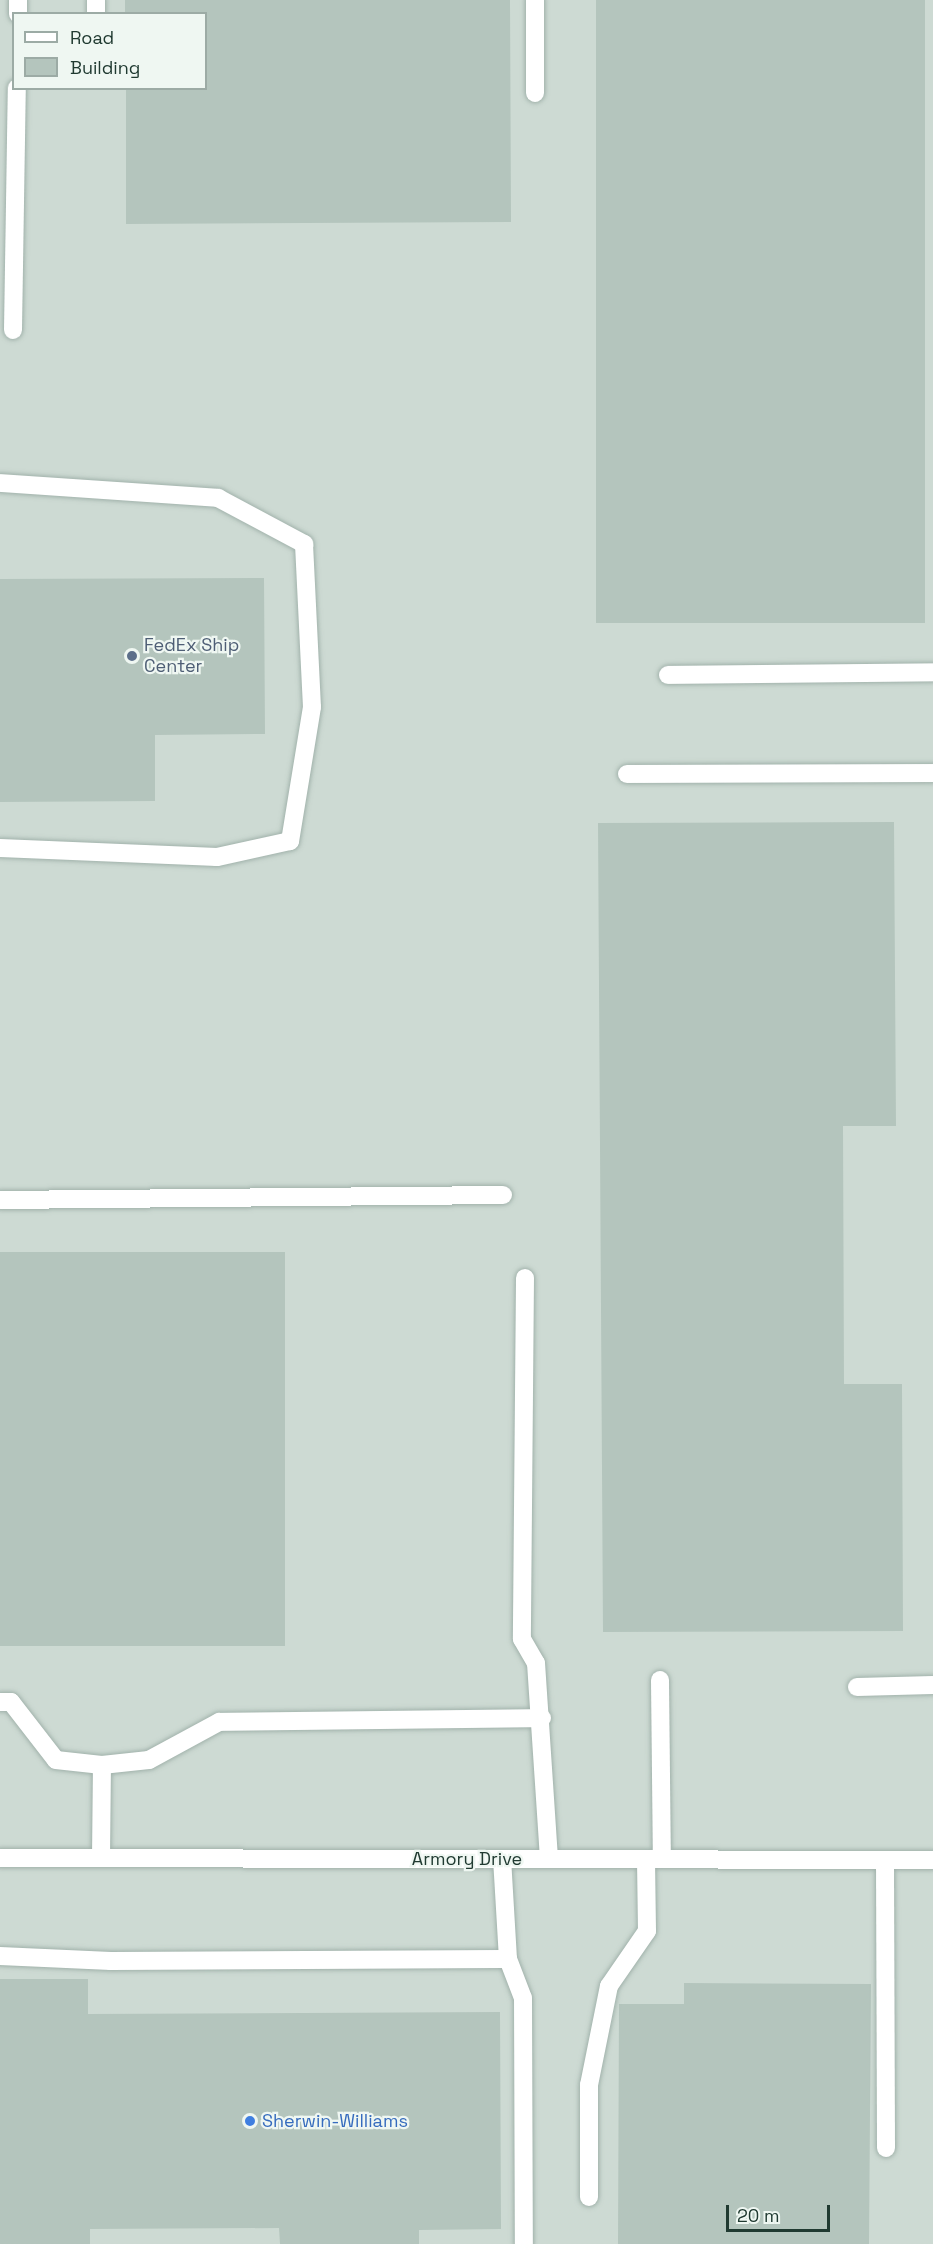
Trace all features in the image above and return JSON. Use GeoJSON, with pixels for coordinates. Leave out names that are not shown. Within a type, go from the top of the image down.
{"type":"FeatureCollection","features":[{"type":"Feature","properties":{"kind":"street"},"geometry":{"type":"LineString","coordinates":[[535,0],[535,93]]}},
{"type":"Feature","properties":{"kind":"street"},"geometry":{"type":"LineString","coordinates":[[13,330],[17,90]]}},
{"type":"Feature","properties":{"kind":"street"},"geometry":{"type":"LineString","coordinates":[[0,483],[218,498],[304,544],[312,707],[290,841],[217,857],[0,849]]}},
{"type":"Feature","properties":{"kind":"street"},"geometry":{"type":"LineString","coordinates":[[668,675],[933,672]]}},
{"type":"Feature","properties":{"kind":"street"},"geometry":{"type":"LineString","coordinates":[[627,774],[933,773]]}},
{"type":"Feature","properties":{"kind":"street"},"geometry":{"type":"LineString","coordinates":[[0,1200],[503,1195]]}},
{"type":"Feature","properties":{"kind":"street"},"geometry":{"type":"LineString","coordinates":[[525,1278],[522,1639],[536,1663],[542,1718],[549,1859]]}},
{"type":"Feature","properties":{"kind":"street"},"geometry":{"type":"LineString","coordinates":[[589,2197],[590,2085],[609,1986],[647,1931],[654,1859],[660,1680]]}},
{"type":"Feature","properties":{"kind":"street"},"geometry":{"type":"LineString","coordinates":[[857,1686],[933,1685]]}},
{"type":"Feature","properties":{"kind":"street"},"geometry":{"type":"LineString","coordinates":[[0,1702],[11,1702],[56,1760],[102,1765],[149,1760],[219,1722],[542,1718]]}},
{"type":"Feature","properties":{"kind":"street"},"geometry":{"type":"LineString","coordinates":[[101,1858],[102,1765]]}},
{"type":"Feature","properties":{"kind":"street","name":"Armory Drive"},"geometry":{"type":"LineString","coordinates":[[0,1858],[933,1860]]}},
{"type":"Feature","properties":{"kind":"street"},"geometry":{"type":"LineString","coordinates":[[502,1859],[508,1959],[523,1998],[524,2244]]}},
{"type":"Feature","properties":{"kind":"street"},"geometry":{"type":"LineString","coordinates":[[885,1860],[886,2148]]}},
{"type":"Feature","properties":{"kind":"street"},"geometry":{"type":"LineString","coordinates":[[0,1956],[111,1961],[508,1959]]}},
{"type":"Feature","properties":{"kind":"shaded area"},"geometry":{"type":"Polygon","coordinates":[[[0,0],[933,0],[933,2244],[0,2244],[0,0]]]}},
{"type":"Feature","properties":{"kind":"building"},"geometry":{"type":"Polygon","coordinates":[[[125,0],[510,0],[511,222],[126,224],[126,90],[207,90],[207,12],[125,12],[125,0]]]}},
{"type":"Feature","properties":{"kind":"building"},"geometry":{"type":"Polygon","coordinates":[[[596,0],[925,0],[925,623],[596,623],[596,0]]]}},
{"type":"Feature","properties":{"kind":"building","name":"FedEx Ship Center"},"geometry":{"type":"Polygon","coordinates":[[[264,578],[265,734],[155,735],[155,801],[0,802],[0,579],[264,578]]]}},
{"type":"Feature","properties":{"kind":"building"},"geometry":{"type":"Polygon","coordinates":[[[894,822],[896,1126],[843,1126],[844,1384],[902,1384],[903,1631],[603,1632],[598,823],[894,822]]]}},
{"type":"Feature","properties":{"kind":"building"},"geometry":{"type":"Polygon","coordinates":[[[0,1252],[285,1252],[285,1646],[0,1646],[0,1252]]]}},
{"type":"Feature","properties":{"kind":"building","name":"Sherwin-Williams"},"geometry":{"type":"Polygon","coordinates":[[[0,1979],[88,1979],[88,2014],[500,2012],[501,2229],[419,2230],[419,2244],[280,2244],[279,2228],[90,2229],[90,2244],[0,2244],[0,1979]]]}},
{"type":"Feature","properties":{"kind":"building"},"geometry":{"type":"Polygon","coordinates":[[[684,1983],[871,1984],[869,2244],[618,2244],[619,2004],[684,2004],[684,1983]]]}},
{"type":"Feature","properties":{"kind":"place","name":"FedEx Ship Center"},"geometry":{"type":"Point","coordinates":[132,656]}},
{"type":"Feature","properties":{"kind":"place","name":"Sherwin-Williams"},"geometry":{"type":"Point","coordinates":[250,2121]}}]}
